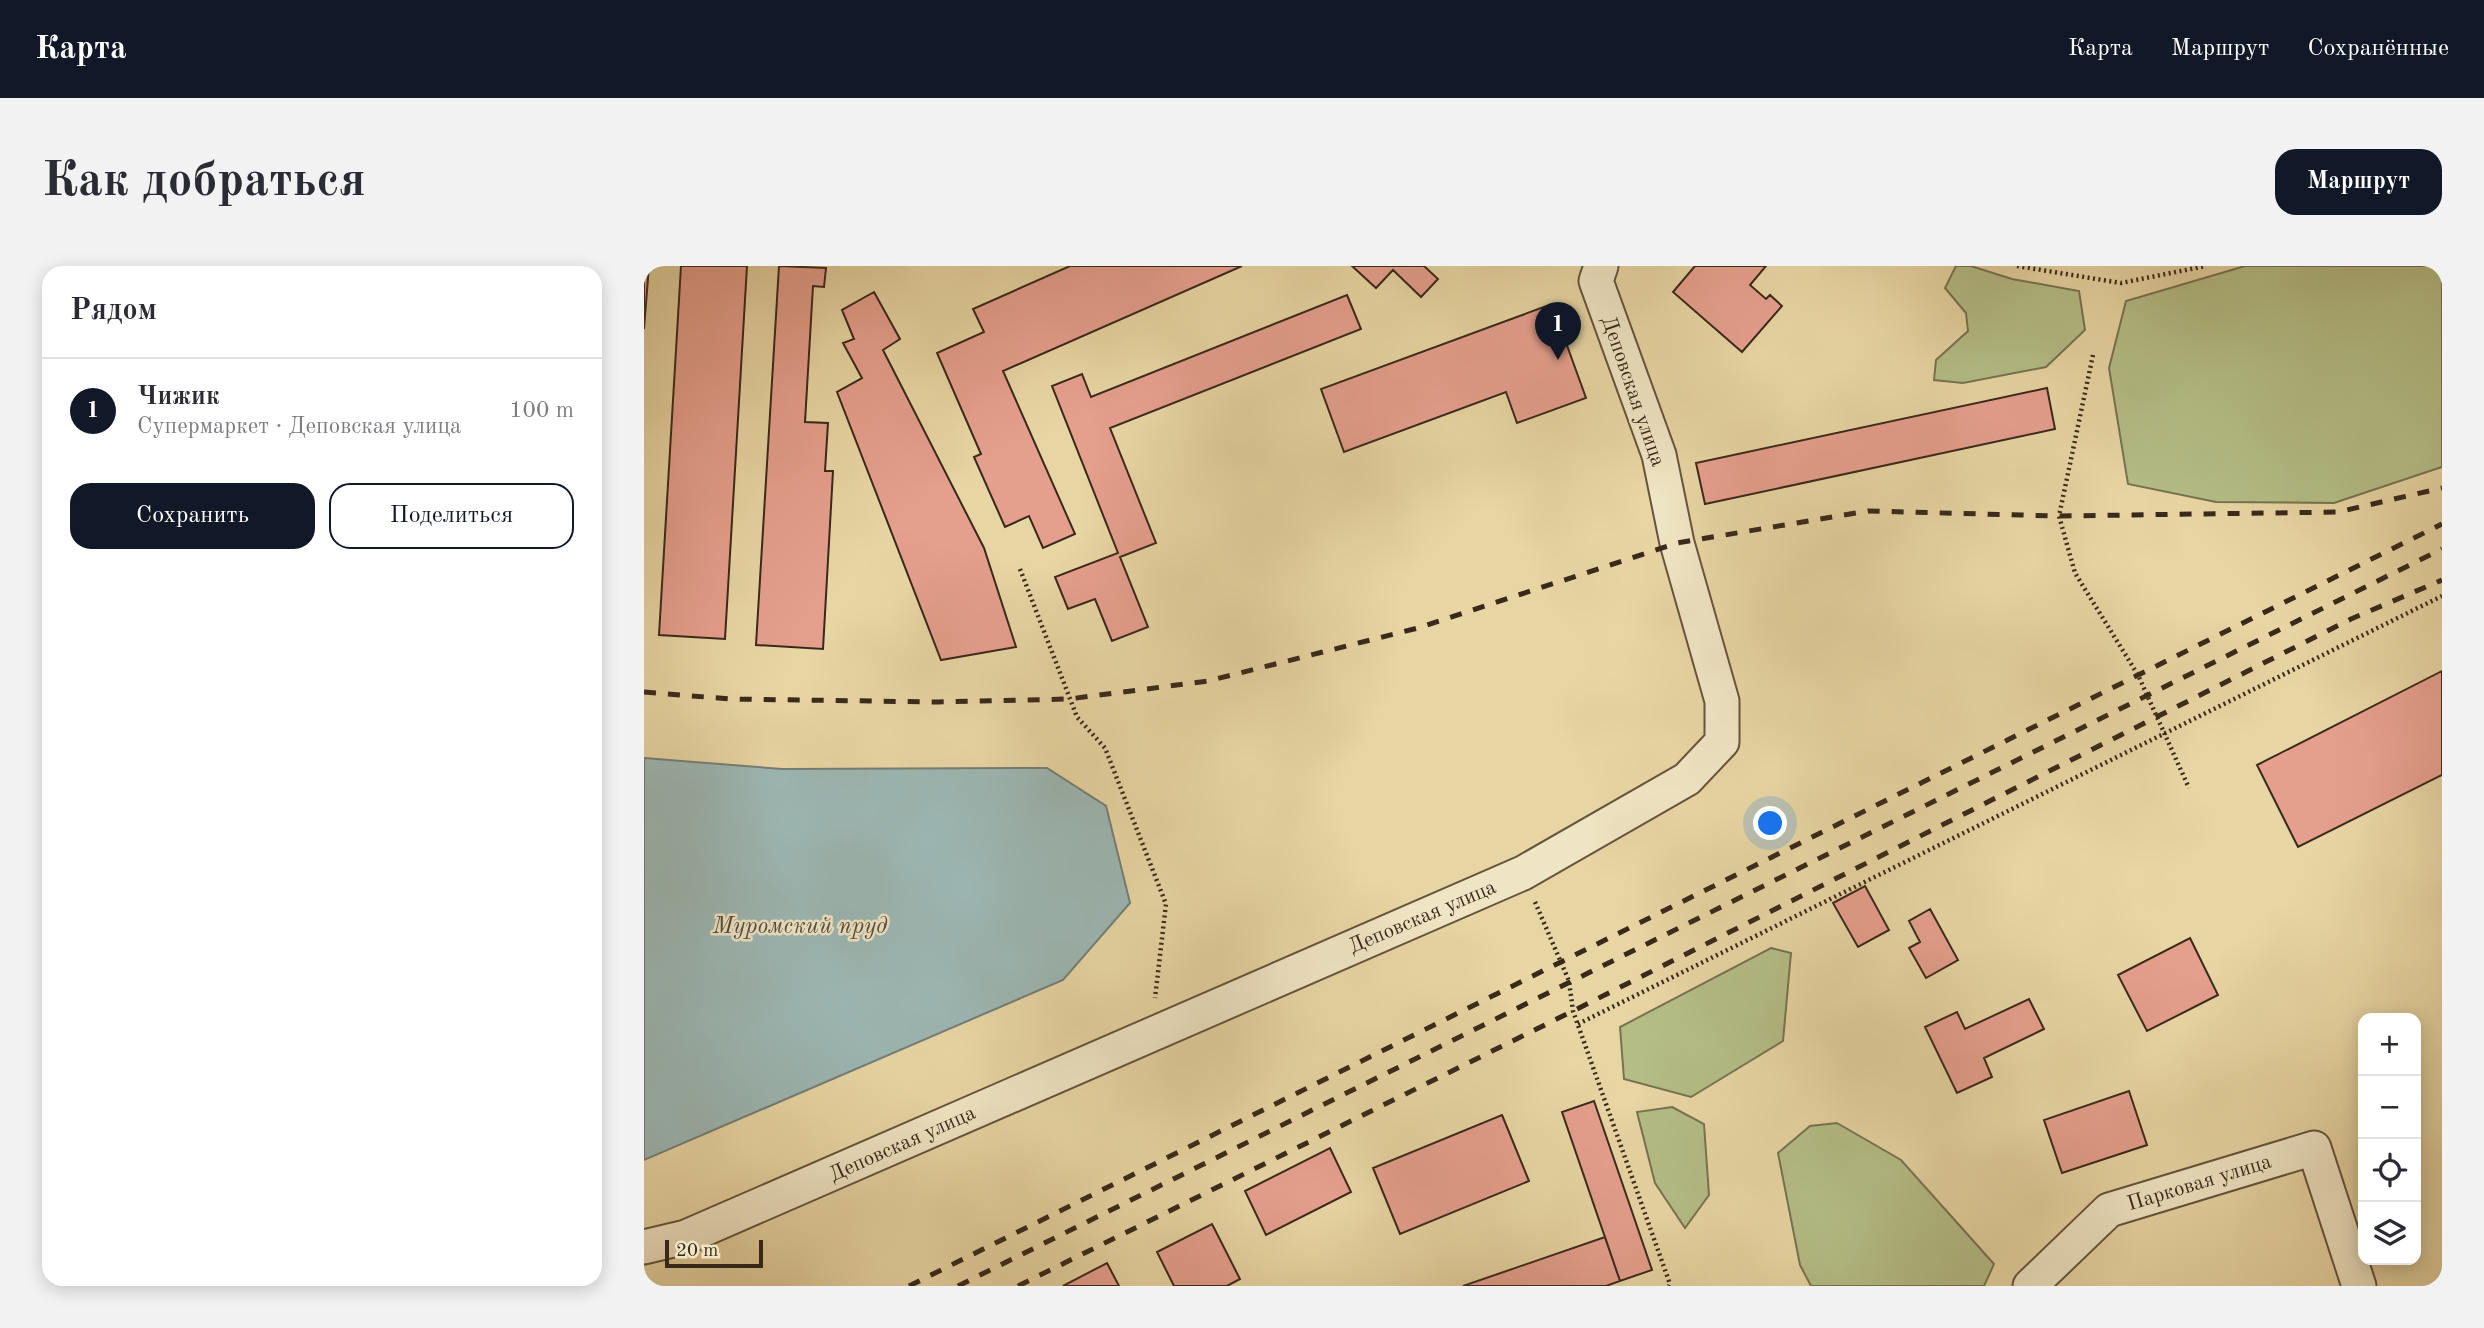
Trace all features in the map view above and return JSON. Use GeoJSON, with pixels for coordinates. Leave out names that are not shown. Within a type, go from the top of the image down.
{"type":"FeatureCollection","features":[{"type":"Feature","properties":{"kind":"street","name":"Деповская улица"},"geometry":{"type":"LineString","coordinates":[[644,1247],[686,1237],[1523,873],[1687,779],[1722,743],[1722,701],[1677,543],[1658,455],[1596,281],[1601,266]]}},
{"type":"Feature","properties":{"kind":"street","name":"Парковая улица"},"geometry":{"type":"LineString","coordinates":[[2030,1286],[2109,1210],[2314,1147],[2359,1286]]}},
{"type":"Feature","properties":{"kind":"path"},"geometry":{"type":"LineString","coordinates":[[2017,266],[2121,283],[2206,266]]}},
{"type":"Feature","properties":{"kind":"path"},"geometry":{"type":"LineString","coordinates":[[2093,355],[2059,516],[2076,572],[2138,675],[2189,789]]}},
{"type":"Feature","properties":{"kind":"path"},"geometry":{"type":"LineString","coordinates":[[1020,569],[1077,717],[1105,748],[1166,904],[1151,1034]]}},
{"type":"Feature","properties":{"kind":"path"},"geometry":{"type":"LineString","coordinates":[[1578,1024],[2442,596]]}},
{"type":"Feature","properties":{"kind":"path"},"geometry":{"type":"LineString","coordinates":[[1523,873],[1569,981],[1573,1011],[1669,1286]]}},
{"type":"Feature","properties":{"kind":"green space"},"geometry":{"type":"Polygon","coordinates":[[[1956,266],[1971,266],[2012,279],[2079,291],[2085,330],[2046,367],[1963,383],[1934,380],[1936,360],[1968,331],[1966,313],[1945,288],[1956,266]]]}},
{"type":"Feature","properties":{"kind":"green space"},"geometry":{"type":"Polygon","coordinates":[[[2245,266],[2442,266],[2442,467],[2334,503],[2216,502],[2128,484],[2109,368],[2126,301],[2245,266]]]}},
{"type":"Feature","properties":{"kind":"green space"},"geometry":{"type":"Polygon","coordinates":[[[1771,948],[1791,953],[1783,1041],[1691,1097],[1624,1079],[1620,1027],[1771,948]]]}},
{"type":"Feature","properties":{"kind":"green space"},"geometry":{"type":"Polygon","coordinates":[[[1672,1107],[1704,1124],[1709,1195],[1685,1228],[1655,1183],[1637,1112],[1672,1107]]]}},
{"type":"Feature","properties":{"kind":"green space"},"geometry":{"type":"Polygon","coordinates":[[[1837,1123],[1901,1160],[1994,1264],[1984,1286],[1811,1286],[1800,1265],[1778,1153],[1810,1126],[1837,1123]]]}},
{"type":"Feature","properties":{"kind":"water","name":"Муромский пруд"},"geometry":{"type":"Polygon","coordinates":[[[644,758],[782,769],[1047,768],[1106,806],[1130,903],[1063,980],[644,1160],[644,758]]]}},
{"type":"Feature","properties":{"kind":"building"},"geometry":{"type":"Polygon","coordinates":[[[644,266],[649,266],[644,329],[644,266]]]}},
{"type":"Feature","properties":{"kind":"building"},"geometry":{"type":"Polygon","coordinates":[[[681,266],[747,266],[725,639],[659,635],[681,266]]]}},
{"type":"Feature","properties":{"kind":"building"},"geometry":{"type":"Polygon","coordinates":[[[779,266],[826,268],[824,287],[813,286],[805,422],[828,423],[825,471],[833,471],[823,649],[756,645],[779,266]]]}},
{"type":"Feature","properties":{"kind":"building"},"geometry":{"type":"Polygon","coordinates":[[[1070,266],[1242,266],[1003,371],[1075,534],[1043,548],[1029,516],[1005,527],[974,457],[981,454],[937,353],[984,332],[973,309],[1070,266]]]}},
{"type":"Feature","properties":{"kind":"building"},"geometry":{"type":"Polygon","coordinates":[[[1352,266],[1424,266],[1438,279],[1421,297],[1393,270],[1376,288],[1352,266]]]}},
{"type":"Feature","properties":{"kind":"building"},"geometry":{"type":"Polygon","coordinates":[[[1695,266],[1766,266],[1750,285],[1766,299],[1770,295],[1782,306],[1742,352],[1673,292],[1695,266]]]}},
{"type":"Feature","properties":{"kind":"building"},"geometry":{"type":"Polygon","coordinates":[[[874,292],[900,339],[883,350],[984,548],[1016,647],[941,660],[837,392],[862,378],[843,343],[854,339],[842,310],[874,292]]]}},
{"type":"Feature","properties":{"kind":"building"},"geometry":{"type":"Polygon","coordinates":[[[1347,295],[1361,329],[1110,428],[1156,543],[1120,557],[1148,627],[1112,641],[1095,599],[1068,609],[1055,577],[1118,553],[1052,386],[1082,374],[1091,397],[1347,295]]]}},
{"type":"Feature","properties":{"kind":"building"},"geometry":{"type":"Polygon","coordinates":[[[1552,304],[1586,398],[1517,423],[1506,392],[1344,452],[1321,389],[1552,304]]]}},
{"type":"Feature","properties":{"kind":"building"},"geometry":{"type":"Polygon","coordinates":[[[2047,388],[2055,429],[1705,504],[1696,463],[2047,388]]]}},
{"type":"Feature","properties":{"kind":"building"},"geometry":{"type":"Polygon","coordinates":[[[2442,671],[2442,775],[2298,847],[2257,765],[2442,671]]]}},
{"type":"Feature","properties":{"kind":"building"},"geometry":{"type":"Polygon","coordinates":[[[1865,886],[1889,930],[1858,947],[1833,903],[1865,886]]]}},
{"type":"Feature","properties":{"kind":"building"},"geometry":{"type":"Polygon","coordinates":[[[1930,909],[1958,960],[1926,978],[1909,948],[1920,942],[1909,921],[1930,909]]]}},
{"type":"Feature","properties":{"kind":"building"},"geometry":{"type":"Polygon","coordinates":[[[2190,938],[2218,995],[2147,1031],[2118,975],[2190,938]]]}},
{"type":"Feature","properties":{"kind":"building"},"geometry":{"type":"Polygon","coordinates":[[[2029,999],[2044,1029],[1984,1058],[1992,1077],[1957,1093],[1925,1027],[1957,1012],[1965,1029],[2029,999]]]}},
{"type":"Feature","properties":{"kind":"building"},"geometry":{"type":"Polygon","coordinates":[[[2129,1091],[2147,1145],[2062,1173],[2044,1120],[2129,1091]]]}},
{"type":"Feature","properties":{"kind":"building"},"geometry":{"type":"Polygon","coordinates":[[[1594,1101],[1652,1270],[1620,1281],[1562,1112],[1594,1101]]]}},
{"type":"Feature","properties":{"kind":"building"},"geometry":{"type":"Polygon","coordinates":[[[1502,1115],[1529,1181],[1400,1234],[1373,1168],[1502,1115]]]}},
{"type":"Feature","properties":{"kind":"building"},"geometry":{"type":"Polygon","coordinates":[[[1330,1148],[1351,1192],[1266,1235],[1245,1191],[1330,1148]]]}},
{"type":"Feature","properties":{"kind":"building"},"geometry":{"type":"Polygon","coordinates":[[[1212,1224],[1240,1279],[1227,1286],[1174,1286],[1157,1252],[1212,1224]]]}},
{"type":"Feature","properties":{"kind":"building"},"geometry":{"type":"Polygon","coordinates":[[[1605,1237],[1620,1281],[1606,1286],[1463,1286],[1605,1237]]]}},
{"type":"Feature","properties":{"kind":"building"},"geometry":{"type":"Polygon","coordinates":[[[1107,1263],[1119,1286],[1063,1286],[1107,1263]]]}},
{"type":"Feature","properties":{"kind":"railway"},"geometry":{"type":"LineString","coordinates":[[644,692],[730,699],[938,702],[1069,699],[1208,681],[1418,628],[1677,543],[1868,511],[2059,516],[2338,512],[2442,488]]}},
{"type":"Feature","properties":{"kind":"railway"},"geometry":{"type":"LineString","coordinates":[[909,1286],[2442,524]]}},
{"type":"Feature","properties":{"kind":"railway"},"geometry":{"type":"LineString","coordinates":[[958,1286],[2442,549]]}},
{"type":"Feature","properties":{"kind":"railway"},"geometry":{"type":"LineString","coordinates":[[1018,1286],[1573,1011],[2351,619],[2442,580]]}},
{"type":"Feature","properties":{"kind":"place","name":"Чижик"},"geometry":{"type":"Point","coordinates":[1558,360]}}]}
